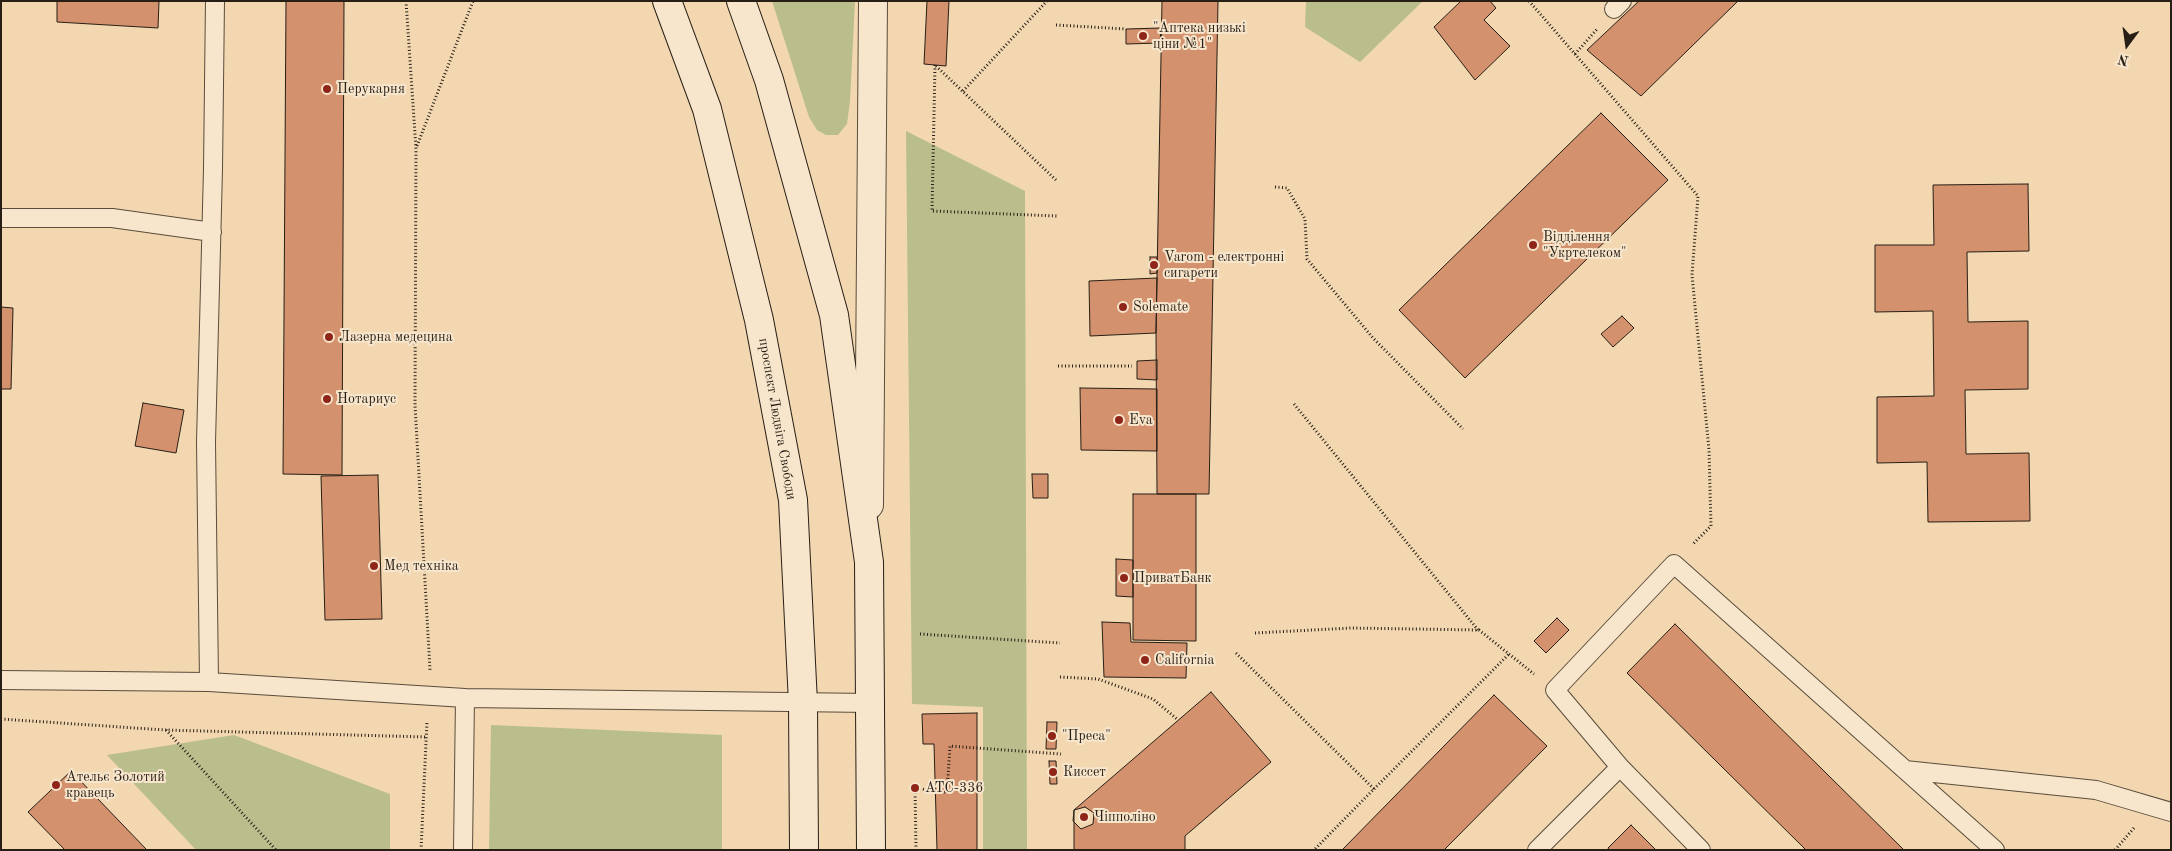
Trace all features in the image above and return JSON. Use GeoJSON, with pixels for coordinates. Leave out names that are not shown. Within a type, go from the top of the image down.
{"type":"FeatureCollection","features":[{"type":"Feature","properties":{"kind":"main road","name":"проспект Людвіга Свободи"},"geometry":{"type":"LineString","coordinates":[[668,1],[706,109],[760,320],[793,500],[803,703],[804,850]]}},
{"type":"Feature","properties":{"kind":"main road"},"geometry":{"type":"LineString","coordinates":[[741,1],[769,80],[834,315],[869,562]]}},
{"type":"Feature","properties":{"kind":"main road"},"geometry":{"type":"LineString","coordinates":[[871,850],[869,562],[874,1]]}},
{"type":"Feature","properties":{"kind":"lane"},"geometry":{"type":"LineString","coordinates":[[209,682],[206,442],[212,232],[215,1]]}},
{"type":"Feature","properties":{"kind":"lane"},"geometry":{"type":"LineString","coordinates":[[1,218],[112,218],[212,232]]}},
{"type":"Feature","properties":{"kind":"lane"},"geometry":{"type":"LineString","coordinates":[[1701,850],[1620,767],[1555,690],[1674,564],[1995,850]]}},
{"type":"Feature","properties":{"kind":"lane"},"geometry":{"type":"LineString","coordinates":[[1,680],[209,682],[465,698],[871,703]]}},
{"type":"Feature","properties":{"kind":"lane"},"geometry":{"type":"LineString","coordinates":[[463,850],[465,698]]}},
{"type":"Feature","properties":{"kind":"lane"},"geometry":{"type":"LineString","coordinates":[[1537,850],[1620,767]]}},
{"type":"Feature","properties":{"kind":"lane"},"geometry":{"type":"LineString","coordinates":[[1905,770],[2096,790],[2171,812]]}},
{"type":"Feature","properties":{"kind":"path"},"geometry":{"type":"LineString","coordinates":[[406,1],[416,149],[415,405],[430,667],[421,850]]}},
{"type":"Feature","properties":{"kind":"path"},"geometry":{"type":"LineString","coordinates":[[416,149],[473,1]]}},
{"type":"Feature","properties":{"kind":"path"},"geometry":{"type":"LineString","coordinates":[[963,91],[1047,1]]}},
{"type":"Feature","properties":{"kind":"path"},"geometry":{"type":"LineString","coordinates":[[1529,1],[1698,196],[1692,275],[1709,450],[1711,526],[1674,564]]}},
{"type":"Feature","properties":{"kind":"path"},"geometry":{"type":"LineString","coordinates":[[1575,54],[1618,5]]}},
{"type":"Feature","properties":{"kind":"path"},"geometry":{"type":"LineString","coordinates":[[1056,25],[1126,29]]}},
{"type":"Feature","properties":{"kind":"path"},"geometry":{"type":"LineString","coordinates":[[1057,181],[936,65],[932,211],[1057,216]]}},
{"type":"Feature","properties":{"kind":"path"},"geometry":{"type":"LineString","coordinates":[[1275,187],[1287,188],[1305,219],[1307,259],[1373,338],[1463,428]]}},
{"type":"Feature","properties":{"kind":"path"},"geometry":{"type":"LineString","coordinates":[[1058,366],[1132,366]]}},
{"type":"Feature","properties":{"kind":"path"},"geometry":{"type":"LineString","coordinates":[[1294,404],[1479,630],[1555,690]]}},
{"type":"Feature","properties":{"kind":"path"},"geometry":{"type":"LineString","coordinates":[[1255,633],[1351,628],[1479,630]]}},
{"type":"Feature","properties":{"kind":"path"},"geometry":{"type":"LineString","coordinates":[[920,634],[1060,643]]}},
{"type":"Feature","properties":{"kind":"path"},"geometry":{"type":"LineString","coordinates":[[1236,653],[1374,789]]}},
{"type":"Feature","properties":{"kind":"path"},"geometry":{"type":"LineString","coordinates":[[1314,850],[1509,654]]}},
{"type":"Feature","properties":{"kind":"path"},"geometry":{"type":"LineString","coordinates":[[1060,677],[1098,679],[1144,695],[1154,699],[1176,719]]}},
{"type":"Feature","properties":{"kind":"path"},"geometry":{"type":"LineString","coordinates":[[1,718],[165,730],[426,738]]}},
{"type":"Feature","properties":{"kind":"path"},"geometry":{"type":"LineString","coordinates":[[165,730],[276,850]]}},
{"type":"Feature","properties":{"kind":"path"},"geometry":{"type":"LineString","coordinates":[[916,850],[915,788],[947,793],[950,746],[1061,754]]}},
{"type":"Feature","properties":{"kind":"green space"},"geometry":{"type":"Polygon","coordinates":[[[772,1],[855,1],[850,101],[847,124],[838,135],[826,135],[817,130],[809,117],[772,1]]]}},
{"type":"Feature","properties":{"kind":"green space"},"geometry":{"type":"Polygon","coordinates":[[[1306,1],[1423,1],[1360,62],[1305,27],[1306,1]]]}},
{"type":"Feature","properties":{"kind":"green space"},"geometry":{"type":"Polygon","coordinates":[[[906,131],[1025,191],[1027,850],[983,850],[983,707],[912,704],[906,131]]]}},
{"type":"Feature","properties":{"kind":"green space"},"geometry":{"type":"Polygon","coordinates":[[[491,725],[722,735],[722,850],[489,850],[491,725]]]}},
{"type":"Feature","properties":{"kind":"green space"},"geometry":{"type":"Polygon","coordinates":[[[234,735],[390,794],[390,850],[196,850],[107,755],[234,735]]]}},
{"type":"Feature","properties":{"kind":"building"},"geometry":{"type":"Polygon","coordinates":[[[57,1],[159,1],[158,28],[57,22],[57,1]]]}},
{"type":"Feature","properties":{"kind":"building"},"geometry":{"type":"Polygon","coordinates":[[[286,1],[344,1],[342,475],[283,474],[286,1]]]}},
{"type":"Feature","properties":{"kind":"building"},"geometry":{"type":"Polygon","coordinates":[[[927,1],[949,1],[946,66],[924,64],[927,1]]]}},
{"type":"Feature","properties":{"kind":"building"},"geometry":{"type":"Polygon","coordinates":[[[1162,1],[1218,1],[1209,494],[1157,494],[1156,333],[1162,1]]]}},
{"type":"Feature","properties":{"kind":"building"},"geometry":{"type":"Polygon","coordinates":[[[1461,1],[1490,1],[1496,8],[1484,20],[1510,46],[1475,80],[1434,27],[1461,1]]]}},
{"type":"Feature","properties":{"kind":"building"},"geometry":{"type":"Polygon","coordinates":[[[1639,1],[1738,1],[1641,96],[1587,50],[1639,1]]]}},
{"type":"Feature","properties":{"kind":"building","name":"\"Аптека низькі ціни №1\""},"geometry":{"type":"Polygon","coordinates":[[[1161,28],[1160,43],[1126,44],[1126,29],[1161,28]]]}},
{"type":"Feature","properties":{"kind":"building","name":"Відділення \"Укртелеком\""},"geometry":{"type":"Polygon","coordinates":[[[1601,113],[1668,180],[1465,378],[1399,310],[1601,113]]]}},
{"type":"Feature","properties":{"kind":"building"},"geometry":{"type":"Polygon","coordinates":[[[2028,184],[2029,251],[1967,252],[1968,322],[2028,321],[2028,389],[1965,390],[1966,454],[2029,453],[2030,521],[1928,522],[1927,462],[1877,463],[1877,397],[1934,396],[1933,311],[1875,312],[1875,245],[1934,245],[1933,185],[2028,184]]]}},
{"type":"Feature","properties":{"kind":"building","name":"Varom - електронні сигарети"},"geometry":{"type":"Polygon","coordinates":[[[1150,257],[1157,257],[1157,273],[1150,274],[1150,257]]]}},
{"type":"Feature","properties":{"kind":"building","name":"Solemate"},"geometry":{"type":"Polygon","coordinates":[[[1157,278],[1156,333],[1090,336],[1089,281],[1157,278]]]}},
{"type":"Feature","properties":{"kind":"building"},"geometry":{"type":"Polygon","coordinates":[[[1,307],[13,308],[11,389],[1,389],[1,307]]]}},
{"type":"Feature","properties":{"kind":"building"},"geometry":{"type":"Polygon","coordinates":[[[1622,316],[1634,328],[1613,347],[1601,334],[1622,316]]]}},
{"type":"Feature","properties":{"kind":"building"},"geometry":{"type":"Polygon","coordinates":[[[1157,360],[1157,380],[1137,379],[1137,361],[1157,360]]]}},
{"type":"Feature","properties":{"kind":"building","name":"Eva"},"geometry":{"type":"Polygon","coordinates":[[[1080,388],[1157,389],[1157,451],[1081,450],[1080,388]]]}},
{"type":"Feature","properties":{"kind":"building"},"geometry":{"type":"Polygon","coordinates":[[[143,403],[184,410],[176,453],[135,446],[143,403]]]}},
{"type":"Feature","properties":{"kind":"building"},"geometry":{"type":"Polygon","coordinates":[[[1032,474],[1048,474],[1048,498],[1033,498],[1032,474]]]}},
{"type":"Feature","properties":{"kind":"building"},"geometry":{"type":"Polygon","coordinates":[[[378,475],[382,619],[325,620],[321,476],[378,475]]]}},
{"type":"Feature","properties":{"kind":"building"},"geometry":{"type":"Polygon","coordinates":[[[1133,494],[1196,494],[1196,641],[1133,640],[1133,494]]]}},
{"type":"Feature","properties":{"kind":"building","name":"ПриватБанк"},"geometry":{"type":"Polygon","coordinates":[[[1116,559],[1133,560],[1133,597],[1116,596],[1116,559]]]}},
{"type":"Feature","properties":{"kind":"building"},"geometry":{"type":"Polygon","coordinates":[[[1557,618],[1569,630],[1546,653],[1534,641],[1557,618]]]}},
{"type":"Feature","properties":{"kind":"building","name":"California"},"geometry":{"type":"Polygon","coordinates":[[[1102,622],[1130,623],[1131,642],[1187,643],[1186,678],[1104,677],[1102,622]]]}},
{"type":"Feature","properties":{"kind":"building"},"geometry":{"type":"Polygon","coordinates":[[[1675,624],[1904,850],[1806,850],[1627,673],[1675,624]]]}},
{"type":"Feature","properties":{"kind":"building"},"geometry":{"type":"Polygon","coordinates":[[[1211,692],[1271,762],[1185,836],[1185,850],[1074,850],[1074,810],[1211,692]]]}},
{"type":"Feature","properties":{"kind":"building"},"geometry":{"type":"Polygon","coordinates":[[[1494,695],[1547,746],[1444,850],[1342,850],[1494,695]]]}},
{"type":"Feature","properties":{"kind":"building"},"geometry":{"type":"Polygon","coordinates":[[[977,713],[977,850],[937,850],[934,744],[923,744],[922,714],[977,713]]]}},
{"type":"Feature","properties":{"kind":"building","name":"\"Преса\""},"geometry":{"type":"Polygon","coordinates":[[[1047,722],[1057,722],[1056,749],[1046,749],[1047,722]]]}},
{"type":"Feature","properties":{"kind":"building","name":"Киссет"},"geometry":{"type":"Polygon","coordinates":[[[1049,761],[1056,761],[1057,784],[1050,784],[1049,761]]]}},
{"type":"Feature","properties":{"kind":"building"},"geometry":{"type":"Polygon","coordinates":[[[71,771],[147,850],[65,850],[28,812],[71,771]]]}},
{"type":"Feature","properties":{"kind":"building","name":"Чіпполіно"},"geometry":{"type":"Polygon","coordinates":[[[1085,807],[1094,813],[1093,824],[1081,829],[1073,821],[1074,810],[1085,807]]]}},
{"type":"Feature","properties":{"kind":"building"},"geometry":{"type":"Polygon","coordinates":[[[1631,825],[1656,850],[1609,850],[1608,848],[1631,825]]]}},
{"type":"Feature","properties":{"kind":"place","name":"\"Аптека низькі ціни №1\""},"geometry":{"type":"Point","coordinates":[1143,36]}},
{"type":"Feature","properties":{"kind":"place","name":"Перукарня"},"geometry":{"type":"Point","coordinates":[327,89]}},
{"type":"Feature","properties":{"kind":"place","name":"Відділення \"Укртелеком\""},"geometry":{"type":"Point","coordinates":[1533,245]}},
{"type":"Feature","properties":{"kind":"place","name":"Varom - електронні сигарети"},"geometry":{"type":"Point","coordinates":[1154,265]}},
{"type":"Feature","properties":{"kind":"place","name":"Solemate"},"geometry":{"type":"Point","coordinates":[1123,307]}},
{"type":"Feature","properties":{"kind":"place","name":"Лазерна медецина"},"geometry":{"type":"Point","coordinates":[329,337]}},
{"type":"Feature","properties":{"kind":"place","name":"Нотариус"},"geometry":{"type":"Point","coordinates":[327,399]}},
{"type":"Feature","properties":{"kind":"place","name":"Eva"},"geometry":{"type":"Point","coordinates":[1119,420]}},
{"type":"Feature","properties":{"kind":"place","name":"Мед техніка"},"geometry":{"type":"Point","coordinates":[374,566]}},
{"type":"Feature","properties":{"kind":"place","name":"ПриватБанк"},"geometry":{"type":"Point","coordinates":[1124,578]}},
{"type":"Feature","properties":{"kind":"place","name":"California"},"geometry":{"type":"Point","coordinates":[1145,660]}},
{"type":"Feature","properties":{"kind":"place","name":"\"Преса\""},"geometry":{"type":"Point","coordinates":[1052,736]}},
{"type":"Feature","properties":{"kind":"place","name":"Киссет"},"geometry":{"type":"Point","coordinates":[1053,772]}},
{"type":"Feature","properties":{"kind":"place","name":"Ательє Золотий кравець"},"geometry":{"type":"Point","coordinates":[56,785]}},
{"type":"Feature","properties":{"kind":"place","name":"АТС-336"},"geometry":{"type":"Point","coordinates":[915,788]}},
{"type":"Feature","properties":{"kind":"place","name":"Чіпполіно"},"geometry":{"type":"Point","coordinates":[1084,817]}}]}
